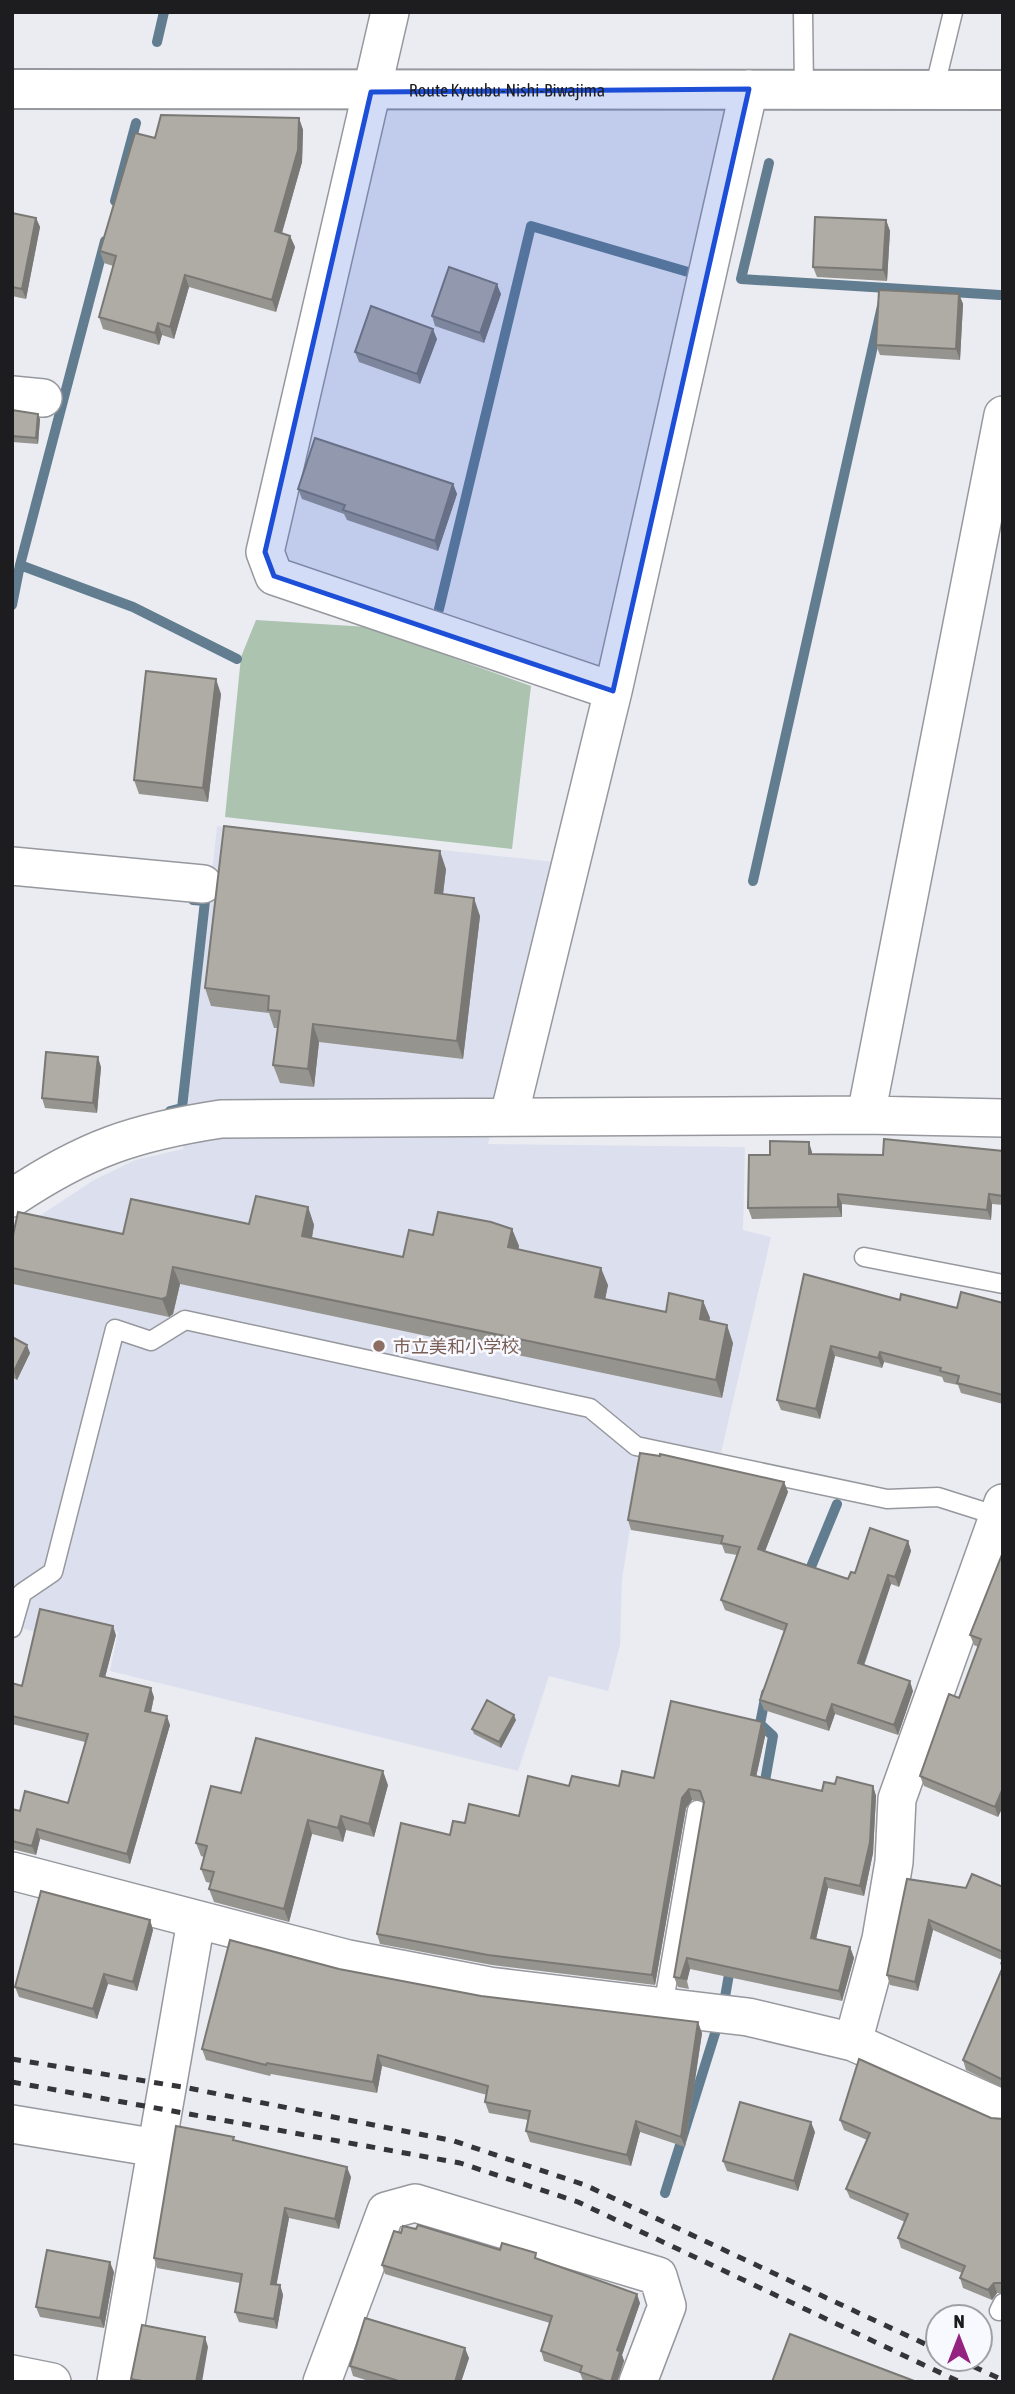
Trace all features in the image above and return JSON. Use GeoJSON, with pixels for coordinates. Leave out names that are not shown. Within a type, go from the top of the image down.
{"type":"FeatureCollection","features":[{"type":"Feature","properties":{"kind":"main road","name":"Route Kyuubu-Nishi-Biwajima"},"geometry":{"type":"LineString","coordinates":[[12,89],[372,92],[1003,90]]}},
{"type":"Feature","properties":{"kind":"street"},"geometry":{"type":"LineString","coordinates":[[390,12],[265,552],[274,576],[613,691]]}},
{"type":"Feature","properties":{"kind":"street"},"geometry":{"type":"LineString","coordinates":[[509,1116],[613,691],[749,89]]}},
{"type":"Feature","properties":{"kind":"street"},"geometry":{"type":"LineString","coordinates":[[866,1115],[1003,415]]}},
{"type":"Feature","properties":{"kind":"street"},"geometry":{"type":"LineString","coordinates":[[12,866],[203,884]]}},
{"type":"Feature","properties":{"kind":"street"},"geometry":{"type":"LineString","coordinates":[[12,1198],[49,1174],[104,1146],[158,1129],[221,1119],[866,1115],[1003,1118]]}},
{"type":"Feature","properties":{"kind":"street"},"geometry":{"type":"LineString","coordinates":[[853,2042],[881,1939],[894,1862],[897,1799],[999,1524]]}},
{"type":"Feature","properties":{"kind":"street"},"geometry":{"type":"LineString","coordinates":[[12,1871],[348,1959],[489,1986],[748,2017],[853,2042],[1003,2109]]}},
{"type":"Feature","properties":{"kind":"street"},"geometry":{"type":"LineString","coordinates":[[116,2382],[196,1921]]}},
{"type":"Feature","properties":{"kind":"street"},"geometry":{"type":"LineString","coordinates":[[12,2124],[157,2148]]}},
{"type":"Feature","properties":{"kind":"street"},"geometry":{"type":"LineString","coordinates":[[322,2382],[386,2211],[415,2203],[658,2276],[667,2306],[638,2382]]}},
{"type":"Feature","properties":{"kind":"street"},"geometry":{"type":"LineString","coordinates":[[12,2374],[52,2382]]}},
{"type":"Feature","properties":{"kind":"lane"},"geometry":{"type":"LineString","coordinates":[[803,12],[804,89]]}},
{"type":"Feature","properties":{"kind":"lane"},"geometry":{"type":"LineString","coordinates":[[934,90],[953,12]]}},
{"type":"Feature","properties":{"kind":"lane"},"geometry":{"type":"LineString","coordinates":[[864,1257],[1003,1284]]}},
{"type":"Feature","properties":{"kind":"lane"},"geometry":{"type":"LineString","coordinates":[[12,1628],[22,1593],[53,1572],[115,1329],[151,1341],[185,1320],[590,1408],[636,1446],[887,1499],[938,1497],[999,1524]]}},
{"type":"Feature","properties":{"kind":"lane"},"geometry":{"type":"LineString","coordinates":[[663,2007],[697,1810]]}},
{"type":"Feature","properties":{"kind":"highlighted area"},"geometry":{"type":"Polygon","coordinates":[[[749,89],[613,691],[274,576],[265,552],[371,92],[749,89]]]}},
{"type":"Feature","properties":{"kind":"shaded area","name":"市立美和小学校"},"geometry":{"type":"Polygon","coordinates":[[[217,826],[555,862],[488,1144],[745,1147],[743,1230],[771,1237],[720,1457],[642,1455],[622,1579],[620,1645],[608,1691],[549,1676],[518,1771],[110,1671],[118,1632],[44,1614],[35,1632],[12,1625],[12,1234],[94,1180],[135,1160],[183,1149],[217,826]]]}},
{"type":"Feature","properties":{"kind":"green space"},"geometry":{"type":"Polygon","coordinates":[[[256,620],[368,627],[531,686],[512,849],[225,817],[241,657],[256,620]]]}},
{"type":"Feature","properties":{"kind":"building"},"geometry":{"type":"Polygon","coordinates":[[[161,115],[299,118],[298,150],[275,231],[290,236],[272,300],[185,275],[170,327],[158,323],[155,333],[99,317],[116,256],[100,251],[135,133],[155,138],[161,115]]]}},
{"type":"Feature","properties":{"kind":"building"},"geometry":{"type":"Polygon","coordinates":[[[12,213],[36,218],[22,289],[12,287],[12,213]]]}},
{"type":"Feature","properties":{"kind":"building"},"geometry":{"type":"Polygon","coordinates":[[[815,217],[886,220],[883,270],[813,267],[815,217]]]}},
{"type":"Feature","properties":{"kind":"building"},"geometry":{"type":"Polygon","coordinates":[[[449,267],[497,284],[480,333],[432,316],[449,267]]]}},
{"type":"Feature","properties":{"kind":"building"},"geometry":{"type":"Polygon","coordinates":[[[879,290],[959,294],[956,349],[876,345],[879,290]]]}},
{"type":"Feature","properties":{"kind":"building"},"geometry":{"type":"Polygon","coordinates":[[[371,306],[433,329],[417,374],[355,352],[371,306]]]}},
{"type":"Feature","properties":{"kind":"building"},"geometry":{"type":"Polygon","coordinates":[[[12,410],[38,414],[36,438],[12,436],[12,410]]]}},
{"type":"Feature","properties":{"kind":"building"},"geometry":{"type":"Polygon","coordinates":[[[315,438],[453,484],[435,541],[343,510],[345,505],[298,489],[315,438]]]}},
{"type":"Feature","properties":{"kind":"building"},"geometry":{"type":"Polygon","coordinates":[[[146,671],[216,679],[203,788],[134,780],[146,671]]]}},
{"type":"Feature","properties":{"kind":"building"},"geometry":{"type":"Polygon","coordinates":[[[224,826],[440,851],[435,893],[474,898],[457,1041],[313,1024],[308,1069],[273,1065],[280,1011],[268,1010],[269,996],[205,988],[224,826]]]}},
{"type":"Feature","properties":{"kind":"building"},"geometry":{"type":"Polygon","coordinates":[[[46,1052],[98,1057],[93,1103],[42,1098],[46,1052]]]}},
{"type":"Feature","properties":{"kind":"building"},"geometry":{"type":"Polygon","coordinates":[[[884,1139],[1003,1151],[1003,1196],[989,1194],[987,1210],[838,1194],[838,1207],[748,1208],[749,1155],[770,1155],[770,1141],[809,1142],[809,1154],[883,1155],[884,1139]]]}},
{"type":"Feature","properties":{"kind":"building"},"geometry":{"type":"Polygon","coordinates":[[[256,1196],[308,1207],[302,1236],[403,1257],[409,1230],[433,1235],[438,1212],[491,1222],[512,1229],[508,1247],[601,1268],[595,1297],[666,1312],[669,1293],[703,1301],[700,1319],[727,1325],[716,1380],[173,1267],[167,1297],[162,1299],[12,1268],[12,1240],[18,1212],[123,1234],[131,1199],[249,1224],[256,1196]]]}},
{"type":"Feature","properties":{"kind":"building"},"geometry":{"type":"Polygon","coordinates":[[[804,1274],[900,1300],[901,1294],[957,1308],[961,1292],[1003,1303],[1003,1395],[957,1383],[959,1376],[940,1371],[941,1368],[880,1352],[878,1358],[831,1346],[816,1409],[777,1400],[804,1274]]]}},
{"type":"Feature","properties":{"kind":"building"},"geometry":{"type":"Polygon","coordinates":[[[12,1337],[27,1345],[14,1371],[12,1370],[12,1337]]]}},
{"type":"Feature","properties":{"kind":"building"},"geometry":{"type":"Polygon","coordinates":[[[640,1453],[660,1454],[784,1482],[758,1549],[848,1579],[851,1572],[855,1573],[870,1528],[908,1541],[895,1577],[888,1575],[858,1663],[910,1681],[894,1725],[832,1704],[826,1721],[760,1700],[787,1624],[721,1600],[740,1547],[721,1543],[723,1536],[628,1520],[640,1453]]]}},
{"type":"Feature","properties":{"kind":"building"},"geometry":{"type":"Polygon","coordinates":[[[1003,1552],[1003,1788],[995,1807],[920,1776],[949,1694],[959,1698],[981,1639],[970,1635],[1003,1552]]]}},
{"type":"Feature","properties":{"kind":"building"},"geometry":{"type":"Polygon","coordinates":[[[40,1609],[113,1626],[100,1676],[151,1688],[145,1711],[167,1716],[127,1854],[37,1829],[32,1846],[12,1841],[12,1809],[20,1811],[25,1791],[68,1803],[88,1734],[12,1716],[12,1683],[22,1686],[40,1609]]]}},
{"type":"Feature","properties":{"kind":"building"},"geometry":{"type":"Polygon","coordinates":[[[487,1700],[514,1715],[499,1742],[472,1729],[487,1700]]]}},
{"type":"Feature","properties":{"kind":"building"},"geometry":{"type":"Polygon","coordinates":[[[671,1701],[762,1722],[751,1775],[822,1791],[824,1782],[835,1784],[837,1777],[873,1786],[870,1842],[860,1886],[825,1878],[811,1938],[850,1947],[839,1991],[687,1958],[681,1977],[686,1979],[674,1977],[704,1802],[700,1791],[689,1789],[682,1798],[652,1975],[488,1955],[377,1934],[401,1823],[450,1835],[453,1821],[465,1823],[469,1804],[519,1816],[528,1776],[569,1786],[572,1776],[619,1786],[622,1771],[654,1778],[671,1701]]]}},
{"type":"Feature","properties":{"kind":"building"},"geometry":{"type":"Polygon","coordinates":[[[256,1738],[383,1771],[369,1824],[341,1816],[338,1828],[308,1820],[284,1909],[209,1889],[214,1872],[201,1869],[207,1846],[196,1843],[211,1786],[241,1793],[256,1738]]]}},
{"type":"Feature","properties":{"kind":"building"},"geometry":{"type":"Polygon","coordinates":[[[972,1874],[1003,1887],[1003,1952],[929,1920],[915,1982],[887,1975],[907,1879],[966,1888],[972,1874]]]}},
{"type":"Feature","properties":{"kind":"building"},"geometry":{"type":"Polygon","coordinates":[[[41,1891],[150,1920],[133,1982],[104,1974],[93,2009],[15,1987],[41,1891]]]}},
{"type":"Feature","properties":{"kind":"building"},"geometry":{"type":"Polygon","coordinates":[[[230,1940],[339,1969],[481,1996],[698,2022],[681,2137],[636,2121],[627,2155],[526,2131],[530,2111],[485,2102],[488,2086],[378,2055],[373,2082],[267,2063],[266,2065],[202,2049],[230,1940]]]}},
{"type":"Feature","properties":{"kind":"building"},"geometry":{"type":"Polygon","coordinates":[[[1003,1967],[1003,2080],[963,2060],[1003,1967]]]}},
{"type":"Feature","properties":{"kind":"building"},"geometry":{"type":"Polygon","coordinates":[[[859,2059],[991,2118],[1003,2119],[1003,2283],[994,2283],[988,2290],[960,2278],[965,2266],[898,2238],[908,2214],[846,2189],[870,2133],[840,2120],[859,2059]]]}},
{"type":"Feature","properties":{"kind":"building"},"geometry":{"type":"Polygon","coordinates":[[[740,2102],[811,2122],[794,2181],[723,2161],[740,2102]]]}},
{"type":"Feature","properties":{"kind":"building"},"geometry":{"type":"Polygon","coordinates":[[[176,2126],[234,2137],[233,2140],[347,2167],[335,2219],[285,2208],[271,2284],[280,2285],[274,2319],[235,2312],[242,2274],[154,2258],[176,2126]]]}},
{"type":"Feature","properties":{"kind":"building"},"geometry":{"type":"Polygon","coordinates":[[[418,2225],[500,2250],[502,2243],[536,2253],[535,2258],[637,2294],[617,2350],[620,2352],[611,2382],[580,2372],[582,2366],[541,2351],[552,2316],[382,2265],[394,2231],[401,2233],[403,2226],[416,2229],[418,2225]]]}},
{"type":"Feature","properties":{"kind":"building"},"geometry":{"type":"Polygon","coordinates":[[[47,2250],[110,2262],[100,2318],[36,2307],[47,2250]]]}},
{"type":"Feature","properties":{"kind":"building"},"geometry":{"type":"Polygon","coordinates":[[[365,2318],[465,2348],[455,2382],[402,2382],[350,2366],[365,2318]]]}},
{"type":"Feature","properties":{"kind":"building"},"geometry":{"type":"Polygon","coordinates":[[[142,2325],[205,2337],[196,2382],[148,2382],[131,2379],[142,2325]]]}},
{"type":"Feature","properties":{"kind":"building"},"geometry":{"type":"Polygon","coordinates":[[[790,2334],[917,2382],[772,2382],[790,2334]]]}},
{"type":"Feature","properties":{"kind":"waterway"},"geometry":{"type":"LineString","coordinates":[[157,42],[164,12]]}},
{"type":"Feature","properties":{"kind":"waterway"},"geometry":{"type":"LineString","coordinates":[[115,201],[136,123]]}},
{"type":"Feature","properties":{"kind":"waterway"},"geometry":{"type":"LineString","coordinates":[[769,163],[741,279],[1000,295]]}},
{"type":"Feature","properties":{"kind":"waterway"},"geometry":{"type":"LineString","coordinates":[[439,609],[531,226],[688,272]]}},
{"type":"Feature","properties":{"kind":"waterway"},"geometry":{"type":"LineString","coordinates":[[12,605],[20,565],[105,241]]}},
{"type":"Feature","properties":{"kind":"waterway"},"geometry":{"type":"LineString","coordinates":[[753,881],[886,288]]}},
{"type":"Feature","properties":{"kind":"waterway"},"geometry":{"type":"LineString","coordinates":[[20,565],[133,607],[237,659]]}},
{"type":"Feature","properties":{"kind":"waterway"},"geometry":{"type":"LineString","coordinates":[[170,1111],[182,1108],[205,901],[193,900]]}},
{"type":"Feature","properties":{"kind":"waterway"},"geometry":{"type":"LineString","coordinates":[[806,1579],[837,1504]]}},
{"type":"Feature","properties":{"kind":"waterway"},"geometry":{"type":"LineString","coordinates":[[763,1792],[773,1736],[760,1724],[766,1693]]}},
{"type":"Feature","properties":{"kind":"waterway"},"geometry":{"type":"LineString","coordinates":[[725,1997],[731,1963]]}},
{"type":"Feature","properties":{"kind":"waterway"},"geometry":{"type":"LineString","coordinates":[[665,2193],[717,2027]]}},
{"type":"Feature","properties":{"kind":"railway"},"geometry":{"type":"LineString","coordinates":[[12,2059],[188,2088],[454,2141],[585,2185],[924,2343]]}},
{"type":"Feature","properties":{"kind":"railway"},"geometry":{"type":"LineString","coordinates":[[12,2082],[460,2163],[578,2202],[960,2382]]}},
{"type":"Feature","properties":{"kind":"railway"},"geometry":{"type":"LineString","coordinates":[[988,2373],[1003,2380]]}},
{"type":"Feature","properties":{"kind":"place","name":"市立美和小学校"},"geometry":{"type":"Point","coordinates":[379,1346]}}]}
